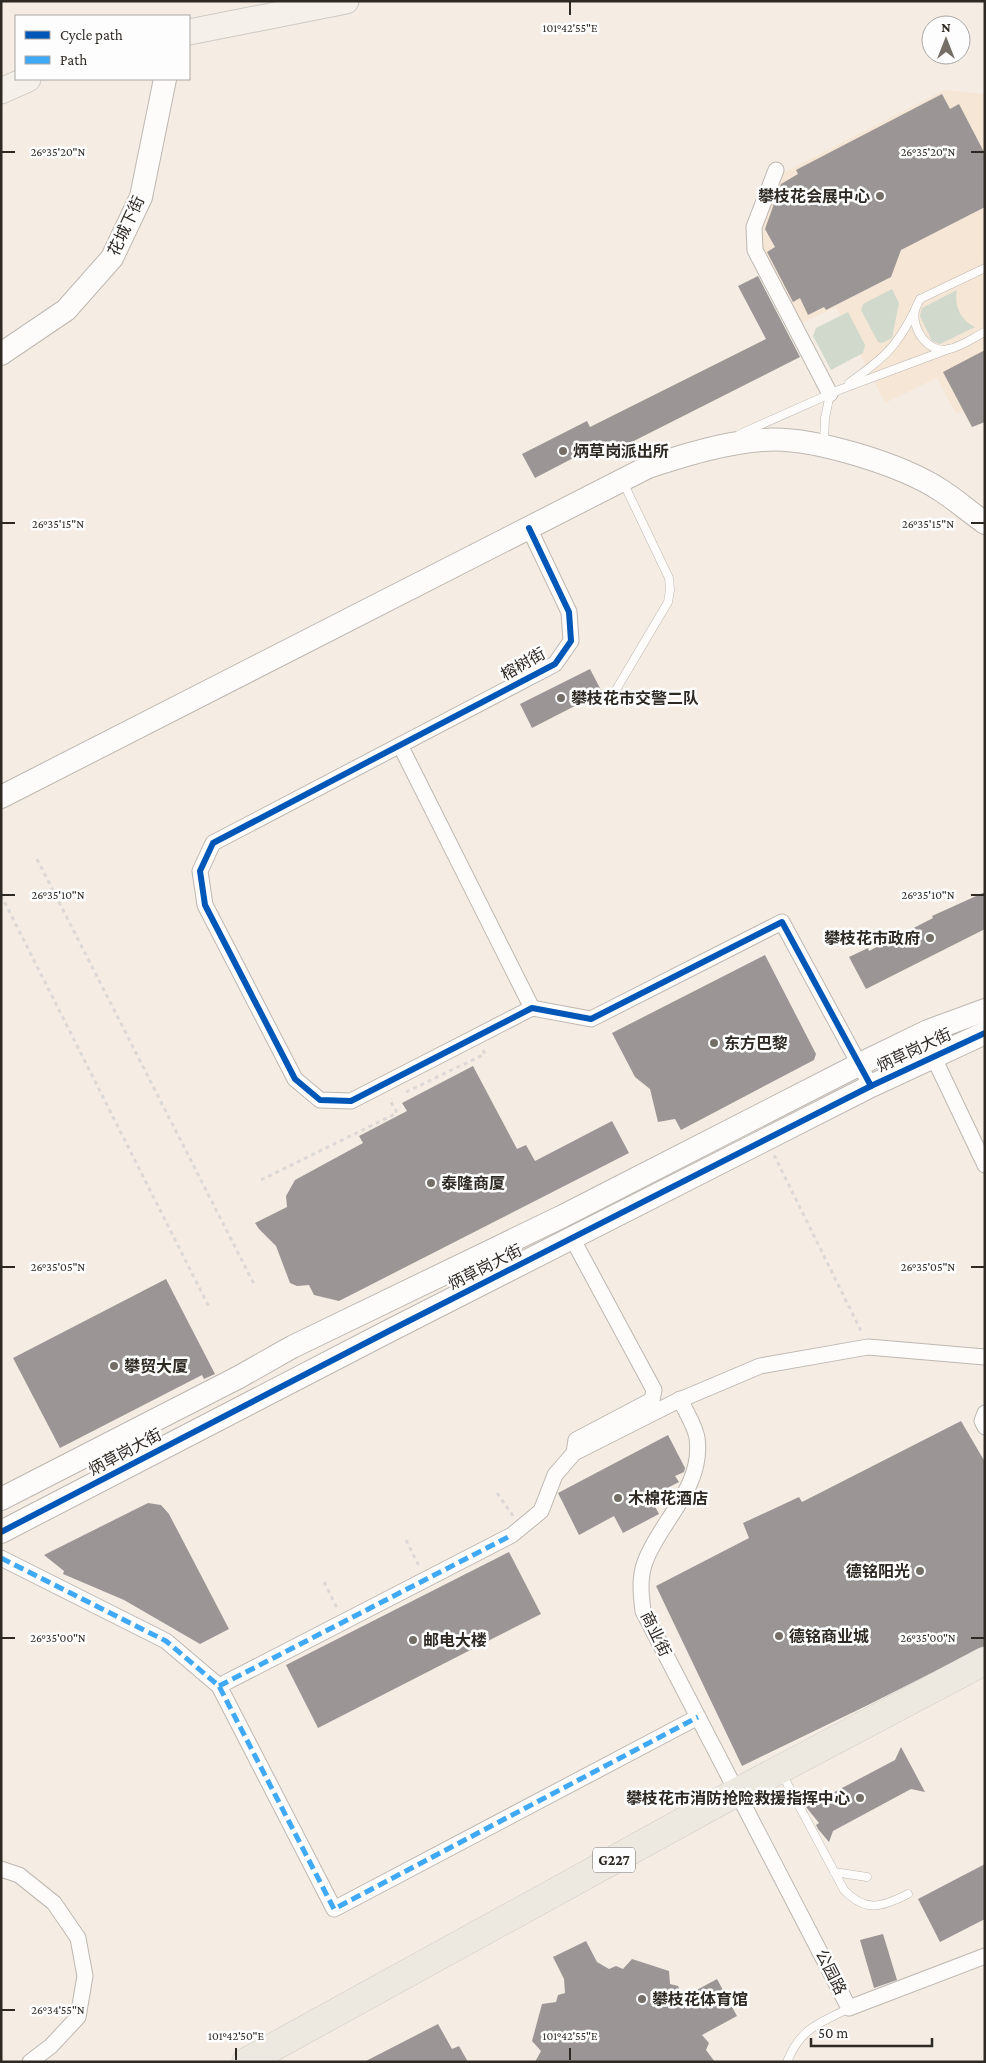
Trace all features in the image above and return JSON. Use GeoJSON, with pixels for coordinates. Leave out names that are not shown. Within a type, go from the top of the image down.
{"type":"FeatureCollection","features":[{"type":"Feature","properties":{"kind":"highway","name":"G227"},"geometry":{"type":"LineString","coordinates":[[784,1778],[985,1661]]}},
{"type":"Feature","properties":{"kind":"highway","name":"G227"},"geometry":{"type":"LineString","coordinates":[[246,2062],[741,1800],[985,1678]]}},
{"type":"Feature","properties":{"kind":"highway","name":"G227"},"geometry":{"type":"LineString","coordinates":[[276,2062],[741,1800]]}},
{"type":"Feature","properties":{"kind":"main road"},"geometry":{"type":"LineString","coordinates":[[190,32],[346,1]]}},
{"type":"Feature","properties":{"kind":"main road"},"geometry":{"type":"LineString","coordinates":[[1,91],[26,80]]}},
{"type":"Feature","properties":{"kind":"street","name":"花城下街"},"geometry":{"type":"LineString","coordinates":[[1,354],[66,310],[112,258],[141,197],[165,80]]}},
{"type":"Feature","properties":{"kind":"street"},"geometry":{"type":"LineString","coordinates":[[776,170],[754,227],[755,250],[834,392]]}},
{"type":"Feature","properties":{"kind":"street"},"geometry":{"type":"LineString","coordinates":[[1,797],[648,467],[705,449],[764,439],[824,445],[883,464],[941,490],[985,523]]}},
{"type":"Feature","properties":{"kind":"street","name":"榕树街"},"geometry":{"type":"LineString","coordinates":[[529,528],[569,612],[571,641],[554,664],[213,843],[200,871],[205,905],[295,1079],[320,1100],[351,1102],[532,1008]]}},
{"type":"Feature","properties":{"kind":"street"},"geometry":{"type":"LineString","coordinates":[[400,745],[532,1008],[591,1018],[782,922],[871,1086]]}},
{"type":"Feature","properties":{"kind":"street","name":"炳草岗大街"},"geometry":{"type":"LineString","coordinates":[[1,1499],[292,1347],[563,1216],[860,1064],[928,1031],[985,1010]]}},
{"type":"Feature","properties":{"kind":"street","name":"炳草岗大街"},"geometry":{"type":"LineString","coordinates":[[1,1532],[306,1373],[871,1086],[985,1033]]}},
{"type":"Feature","properties":{"kind":"street"},"geometry":{"type":"LineString","coordinates":[[933,1056],[985,1164]]}},
{"type":"Feature","properties":{"kind":"street"},"geometry":{"type":"LineString","coordinates":[[572,1238],[654,1390],[652,1400],[576,1440],[574,1453]]}},
{"type":"Feature","properties":{"kind":"street"},"geometry":{"type":"LineString","coordinates":[[219,1686],[512,1535],[541,1511],[555,1475],[574,1453],[680,1399],[760,1366],[868,1347],[985,1357]]}},
{"type":"Feature","properties":{"kind":"street","name":"商业街"},"geometry":{"type":"LineString","coordinates":[[680,1399],[697,1437],[697,1460],[691,1481],[645,1562],[640,1586],[643,1611],[741,1800]]}},
{"type":"Feature","properties":{"kind":"street"},"geometry":{"type":"LineString","coordinates":[[985,1414],[982,1421],[985,1426]]}},
{"type":"Feature","properties":{"kind":"street"},"geometry":{"type":"LineString","coordinates":[[1,1558],[166,1641],[219,1686],[334,1909],[698,1717]]}},
{"type":"Feature","properties":{"kind":"street","name":"公园路"},"geometry":{"type":"LineString","coordinates":[[741,1800],[849,2008],[985,1956]]}},
{"type":"Feature","properties":{"kind":"street"},"geometry":{"type":"LineString","coordinates":[[1,1869],[20,1875],[54,1903],[78,1938],[85,1976],[78,2016],[50,2046],[30,2062]]}},
{"type":"Feature","properties":{"kind":"lane"},"geometry":{"type":"LineString","coordinates":[[824,445],[825,418],[834,392],[882,359],[902,337],[920,299],[985,268]]}},
{"type":"Feature","properties":{"kind":"lane"},"geometry":{"type":"LineString","coordinates":[[915,310],[915,324],[926,343],[936,348],[948,349]]}},
{"type":"Feature","properties":{"kind":"lane"},"geometry":{"type":"LineString","coordinates":[[705,449],[834,392],[948,349],[985,332]]}},
{"type":"Feature","properties":{"kind":"lane"},"geometry":{"type":"LineString","coordinates":[[610,700],[668,602],[670,590],[669,578],[623,480]]}},
{"type":"Feature","properties":{"kind":"lane"},"geometry":{"type":"LineString","coordinates":[[784,1778],[844,1890],[853,1900],[865,1905],[878,1906],[889,1904],[908,1894]]}},
{"type":"Feature","properties":{"kind":"lane"},"geometry":{"type":"LineString","coordinates":[[834,1872],[868,1877]]}},
{"type":"Feature","properties":{"kind":"lane"},"geometry":{"type":"LineString","coordinates":[[787,2062],[793,2046],[805,2032],[849,2008]]}},
{"type":"Feature","properties":{"kind":"path"},"geometry":{"type":"LineString","coordinates":[[37,859],[254,1286]]}},
{"type":"Feature","properties":{"kind":"path"},"geometry":{"type":"LineString","coordinates":[[1,895],[210,1309]]}},
{"type":"Feature","properties":{"kind":"path"},"geometry":{"type":"LineString","coordinates":[[261,1180],[397,1113],[390,1100],[485,1054],[477,1036]]}},
{"type":"Feature","properties":{"kind":"path"},"geometry":{"type":"LineString","coordinates":[[766,1140],[868,1347]]}},
{"type":"Feature","properties":{"kind":"path"},"geometry":{"type":"LineString","coordinates":[[406,1540],[426,1579]]}},
{"type":"Feature","properties":{"kind":"path"},"geometry":{"type":"LineString","coordinates":[[324,1582],[344,1622]]}},
{"type":"Feature","properties":{"kind":"shaded area"},"geometry":{"type":"Polygon","coordinates":[[[944,90],[985,94],[985,400],[956,414],[937,378],[885,403],[836,307],[802,323],[759,240],[779,175],[944,90]]]}},
{"type":"Feature","properties":{"kind":"shaded area"},"geometry":{"type":"Polygon","coordinates":[[[892,289],[899,303],[892,338],[882,343],[878,342],[861,310],[863,304],[892,289]]]}},
{"type":"Feature","properties":{"kind":"shaded area"},"geometry":{"type":"Polygon","coordinates":[[[957,290],[956,301],[959,312],[965,320],[975,327],[940,344],[932,341],[920,316],[922,308],[957,290]]]}},
{"type":"Feature","properties":{"kind":"shaded area"},"geometry":{"type":"Polygon","coordinates":[[[848,312],[865,345],[863,353],[831,370],[813,336],[816,328],[848,312]]]}},
{"type":"Feature","properties":{"kind":"building","name":"攀枝花会展中心"},"geometry":{"type":"Polygon","coordinates":[[[942,94],[950,109],[959,104],[985,154],[985,207],[901,250],[891,277],[826,310],[824,307],[808,315],[800,298],[793,302],[767,252],[775,247],[765,229],[781,184],[798,174],[796,170],[942,94]]]}},
{"type":"Feature","properties":{"kind":"building"},"geometry":{"type":"Polygon","coordinates":[[[758,276],[800,357],[610,453],[604,442],[535,478],[522,454],[587,421],[590,427],[766,339],[738,286],[758,276]]]}},
{"type":"Feature","properties":{"kind":"building"},"geometry":{"type":"Polygon","coordinates":[[[985,350],[985,422],[972,427],[943,372],[985,350]]]}},
{"type":"Feature","properties":{"kind":"building","name":"攀枝花市交警二队"},"geometry":{"type":"Polygon","coordinates":[[[590,669],[602,692],[532,728],[520,704],[590,669]]]}},
{"type":"Feature","properties":{"kind":"building","name":"攀枝花市政府"},"geometry":{"type":"Polygon","coordinates":[[[985,892],[985,929],[866,989],[849,957],[868,948],[869,951],[933,918],[932,916],[985,892]]]}},
{"type":"Feature","properties":{"kind":"building","name":"东方巴黎"},"geometry":{"type":"Polygon","coordinates":[[[765,955],[816,1054],[814,1060],[681,1130],[675,1119],[658,1122],[650,1089],[635,1077],[612,1033],[765,955]]]}},
{"type":"Feature","properties":{"kind":"building","name":"泰隆商厦"},"geometry":{"type":"Polygon","coordinates":[[[473,1066],[517,1149],[526,1145],[535,1161],[612,1121],[629,1153],[339,1301],[314,1295],[309,1285],[297,1286],[290,1283],[276,1246],[255,1223],[287,1207],[286,1196],[295,1180],[363,1143],[359,1136],[407,1111],[402,1103],[473,1066]]]}},
{"type":"Feature","properties":{"kind":"building","name":"攀贸大厦"},"geometry":{"type":"Polygon","coordinates":[[[166,1279],[215,1374],[204,1379],[202,1375],[60,1448],[13,1358],[166,1279]]]}},
{"type":"Feature","properties":{"kind":"building"},"geometry":{"type":"Polygon","coordinates":[[[961,1421],[985,1462],[985,1646],[742,1766],[656,1586],[749,1538],[743,1523],[799,1497],[802,1502],[961,1421]]]}},
{"type":"Feature","properties":{"kind":"building"},"geometry":{"type":"Polygon","coordinates":[[[668,1435],[685,1468],[684,1472],[675,1476],[679,1482],[650,1497],[659,1514],[623,1533],[614,1516],[579,1535],[558,1493],[668,1435]]]}},
{"type":"Feature","properties":{"kind":"building"},"geometry":{"type":"Polygon","coordinates":[[[148,1503],[161,1505],[169,1514],[229,1629],[200,1644],[124,1600],[63,1574],[64,1571],[44,1555],[148,1503]]]}},
{"type":"Feature","properties":{"kind":"building","name":"邮电大楼"},"geometry":{"type":"Polygon","coordinates":[[[509,1552],[541,1614],[318,1728],[286,1665],[509,1552]]]}},
{"type":"Feature","properties":{"kind":"building","name":"攀枝花市消防抢险救援指挥中心"},"geometry":{"type":"Polygon","coordinates":[[[901,1747],[925,1792],[911,1789],[833,1831],[829,1842],[818,1829],[816,1825],[819,1823],[806,1807],[895,1760],[901,1747]]]}},
{"type":"Feature","properties":{"kind":"building"},"geometry":{"type":"Polygon","coordinates":[[[985,1864],[985,1919],[940,1942],[918,1899],[985,1864]]]}},
{"type":"Feature","properties":{"kind":"building"},"geometry":{"type":"Polygon","coordinates":[[[883,1934],[897,1980],[874,1988],[860,1940],[883,1934]]]}},
{"type":"Feature","properties":{"kind":"building","name":"攀枝花体育馆"},"geometry":{"type":"Polygon","coordinates":[[[586,1941],[597,1962],[609,1969],[616,1966],[623,1969],[632,1959],[669,1971],[670,1984],[678,1986],[681,1992],[693,1992],[717,1979],[737,2016],[702,2035],[709,2043],[706,2050],[715,2062],[535,2062],[541,2051],[532,2041],[542,2004],[556,2002],[558,1995],[565,1993],[564,1979],[553,1957],[586,1941]]]}},
{"type":"Feature","properties":{"kind":"building"},"geometry":{"type":"Polygon","coordinates":[[[438,2024],[452,2049],[459,2046],[468,2062],[364,2062],[438,2024]]]}},
{"type":"Feature","properties":{"kind":"marked path"},"geometry":{"type":"LineString","coordinates":[[219,1686],[512,1535]]}},
{"type":"Feature","properties":{"kind":"marked path"},"geometry":{"type":"LineString","coordinates":[[1,1558],[166,1641],[219,1686],[334,1909],[698,1717]]}},
{"type":"Feature","properties":{"kind":"cycle path"},"geometry":{"type":"LineString","coordinates":[[529,528],[569,612],[571,641],[555,664],[213,843],[200,871],[205,905],[295,1079],[320,1100],[351,1101],[532,1008],[591,1019],[782,922],[871,1086]]}},
{"type":"Feature","properties":{"kind":"cycle path"},"geometry":{"type":"LineString","coordinates":[[1,1532],[387,1332],[871,1086],[985,1033]]}},
{"type":"Feature","properties":{"kind":"place","name":"攀枝花会展中心"},"geometry":{"type":"Point","coordinates":[880,196]}},
{"type":"Feature","properties":{"kind":"place","name":"炳草岗派出所"},"geometry":{"type":"Point","coordinates":[563,451]}},
{"type":"Feature","properties":{"kind":"place","name":"攀枝花市交警二队"},"geometry":{"type":"Point","coordinates":[561,698]}},
{"type":"Feature","properties":{"kind":"place","name":"攀枝花市政府"},"geometry":{"type":"Point","coordinates":[930,938]}},
{"type":"Feature","properties":{"kind":"place","name":"东方巴黎"},"geometry":{"type":"Point","coordinates":[714,1043]}},
{"type":"Feature","properties":{"kind":"place","name":"泰隆商厦"},"geometry":{"type":"Point","coordinates":[431,1183]}},
{"type":"Feature","properties":{"kind":"place","name":"攀贸大厦"},"geometry":{"type":"Point","coordinates":[114,1366]}},
{"type":"Feature","properties":{"kind":"place","name":"木棉花酒店"},"geometry":{"type":"Point","coordinates":[618,1498]}},
{"type":"Feature","properties":{"kind":"place","name":"德铭阳光"},"geometry":{"type":"Point","coordinates":[920,1571]}},
{"type":"Feature","properties":{"kind":"place","name":"德铭商业城"},"geometry":{"type":"Point","coordinates":[779,1636]}},
{"type":"Feature","properties":{"kind":"place","name":"邮电大楼"},"geometry":{"type":"Point","coordinates":[413,1640]}},
{"type":"Feature","properties":{"kind":"place","name":"攀枝花市消防抢险救援指挥中心"},"geometry":{"type":"Point","coordinates":[860,1798]}},
{"type":"Feature","properties":{"kind":"place","name":"攀枝花体育馆"},"geometry":{"type":"Point","coordinates":[642,1999]}}]}
